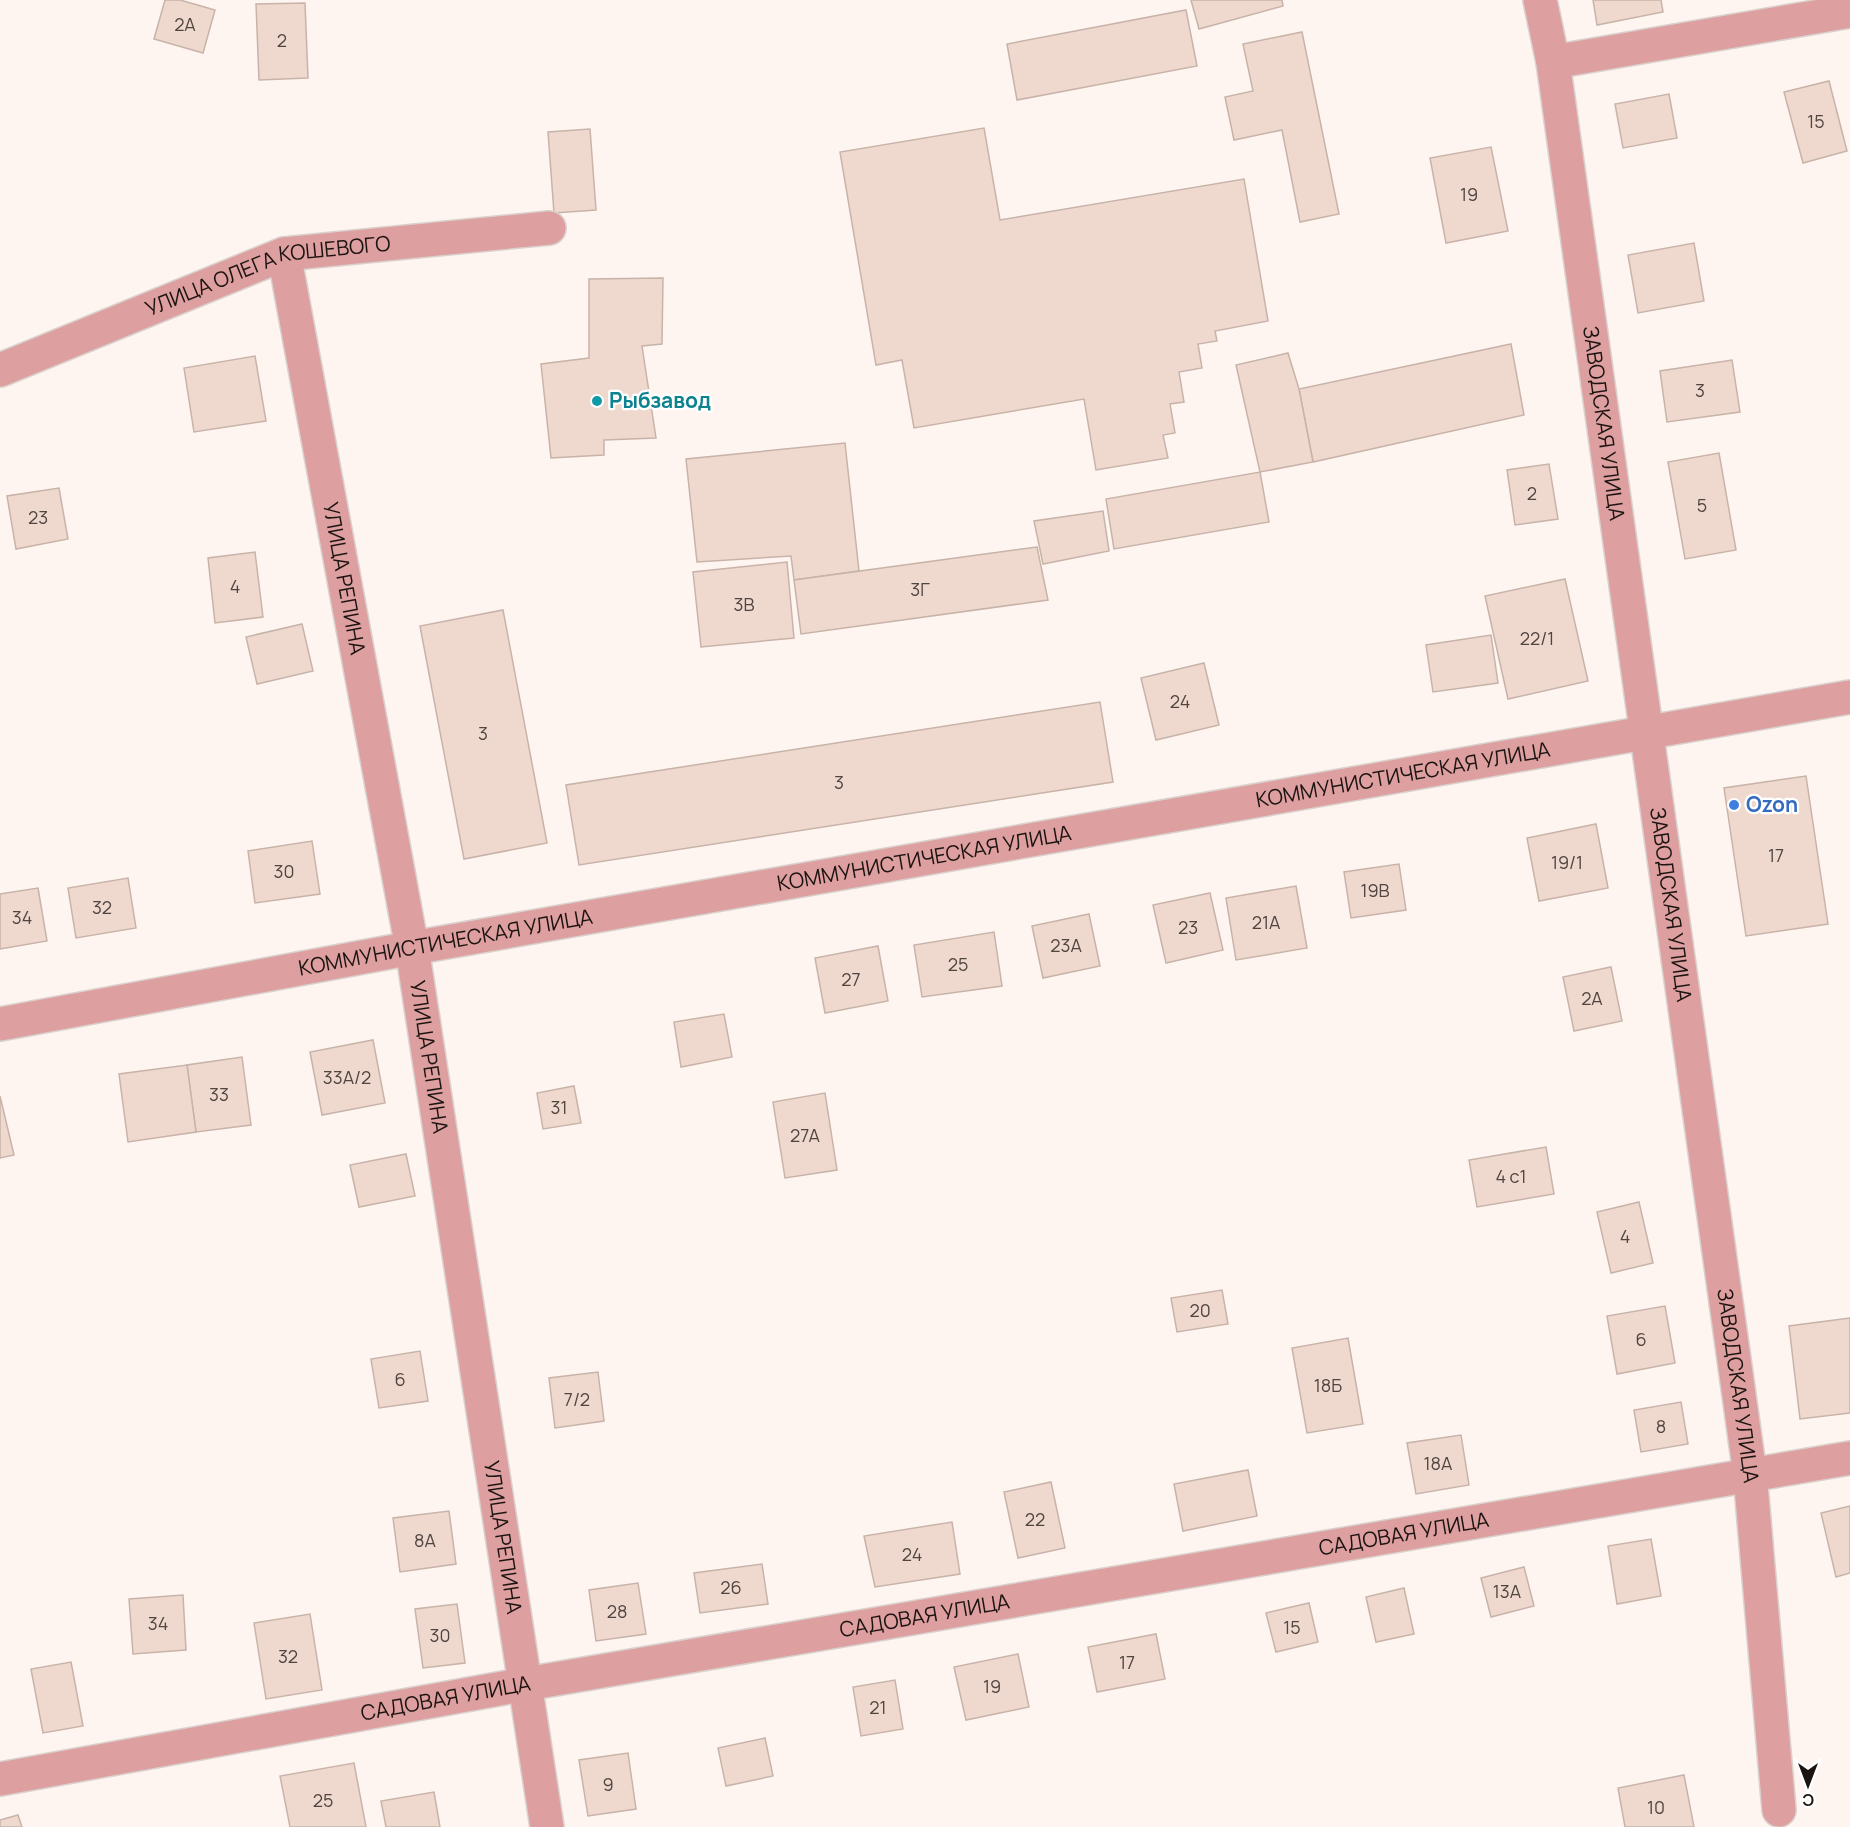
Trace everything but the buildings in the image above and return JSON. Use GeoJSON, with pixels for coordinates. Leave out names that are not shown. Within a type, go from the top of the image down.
{"type":"FeatureCollection","features":[{"type":"Feature","properties":{"kind":"street","name":"ЗАВОДСКАЯ УЛИЦА"},"geometry":{"type":"LineString","coordinates":[[1540,0],[1553,62],[1750,1474],[1779,1810]]}},
{"type":"Feature","properties":{"kind":"street"},"geometry":{"type":"LineString","coordinates":[[1553,62],[1850,11]]}},
{"type":"Feature","properties":{"kind":"street","name":"УЛИЦА ОЛЕГА КОШЕВОГО"},"geometry":{"type":"LineString","coordinates":[[0,370],[284,254],[549,228]]}},
{"type":"Feature","properties":{"kind":"street","name":"УЛИЦА РЕПИНА"},"geometry":{"type":"LineString","coordinates":[[284,254],[412,948],[547,1827]]}},
{"type":"Feature","properties":{"kind":"street","name":"КОММУНИСТИЧЕСКАЯ УЛИЦА"},"geometry":{"type":"LineString","coordinates":[[0,1024],[412,948],[1850,697]]}},
{"type":"Feature","properties":{"kind":"street","name":"САДОВАЯ УЛИЦА"},"geometry":{"type":"LineString","coordinates":[[0,1779],[526,1684],[1850,1458]]}},
{"type":"Feature","properties":{"kind":"place","name":"Рыбзавод"},"geometry":{"type":"Point","coordinates":[597,401]}},
{"type":"Feature","properties":{"kind":"place","name":"Ozon"},"geometry":{"type":"Point","coordinates":[1734,805]}}]}
